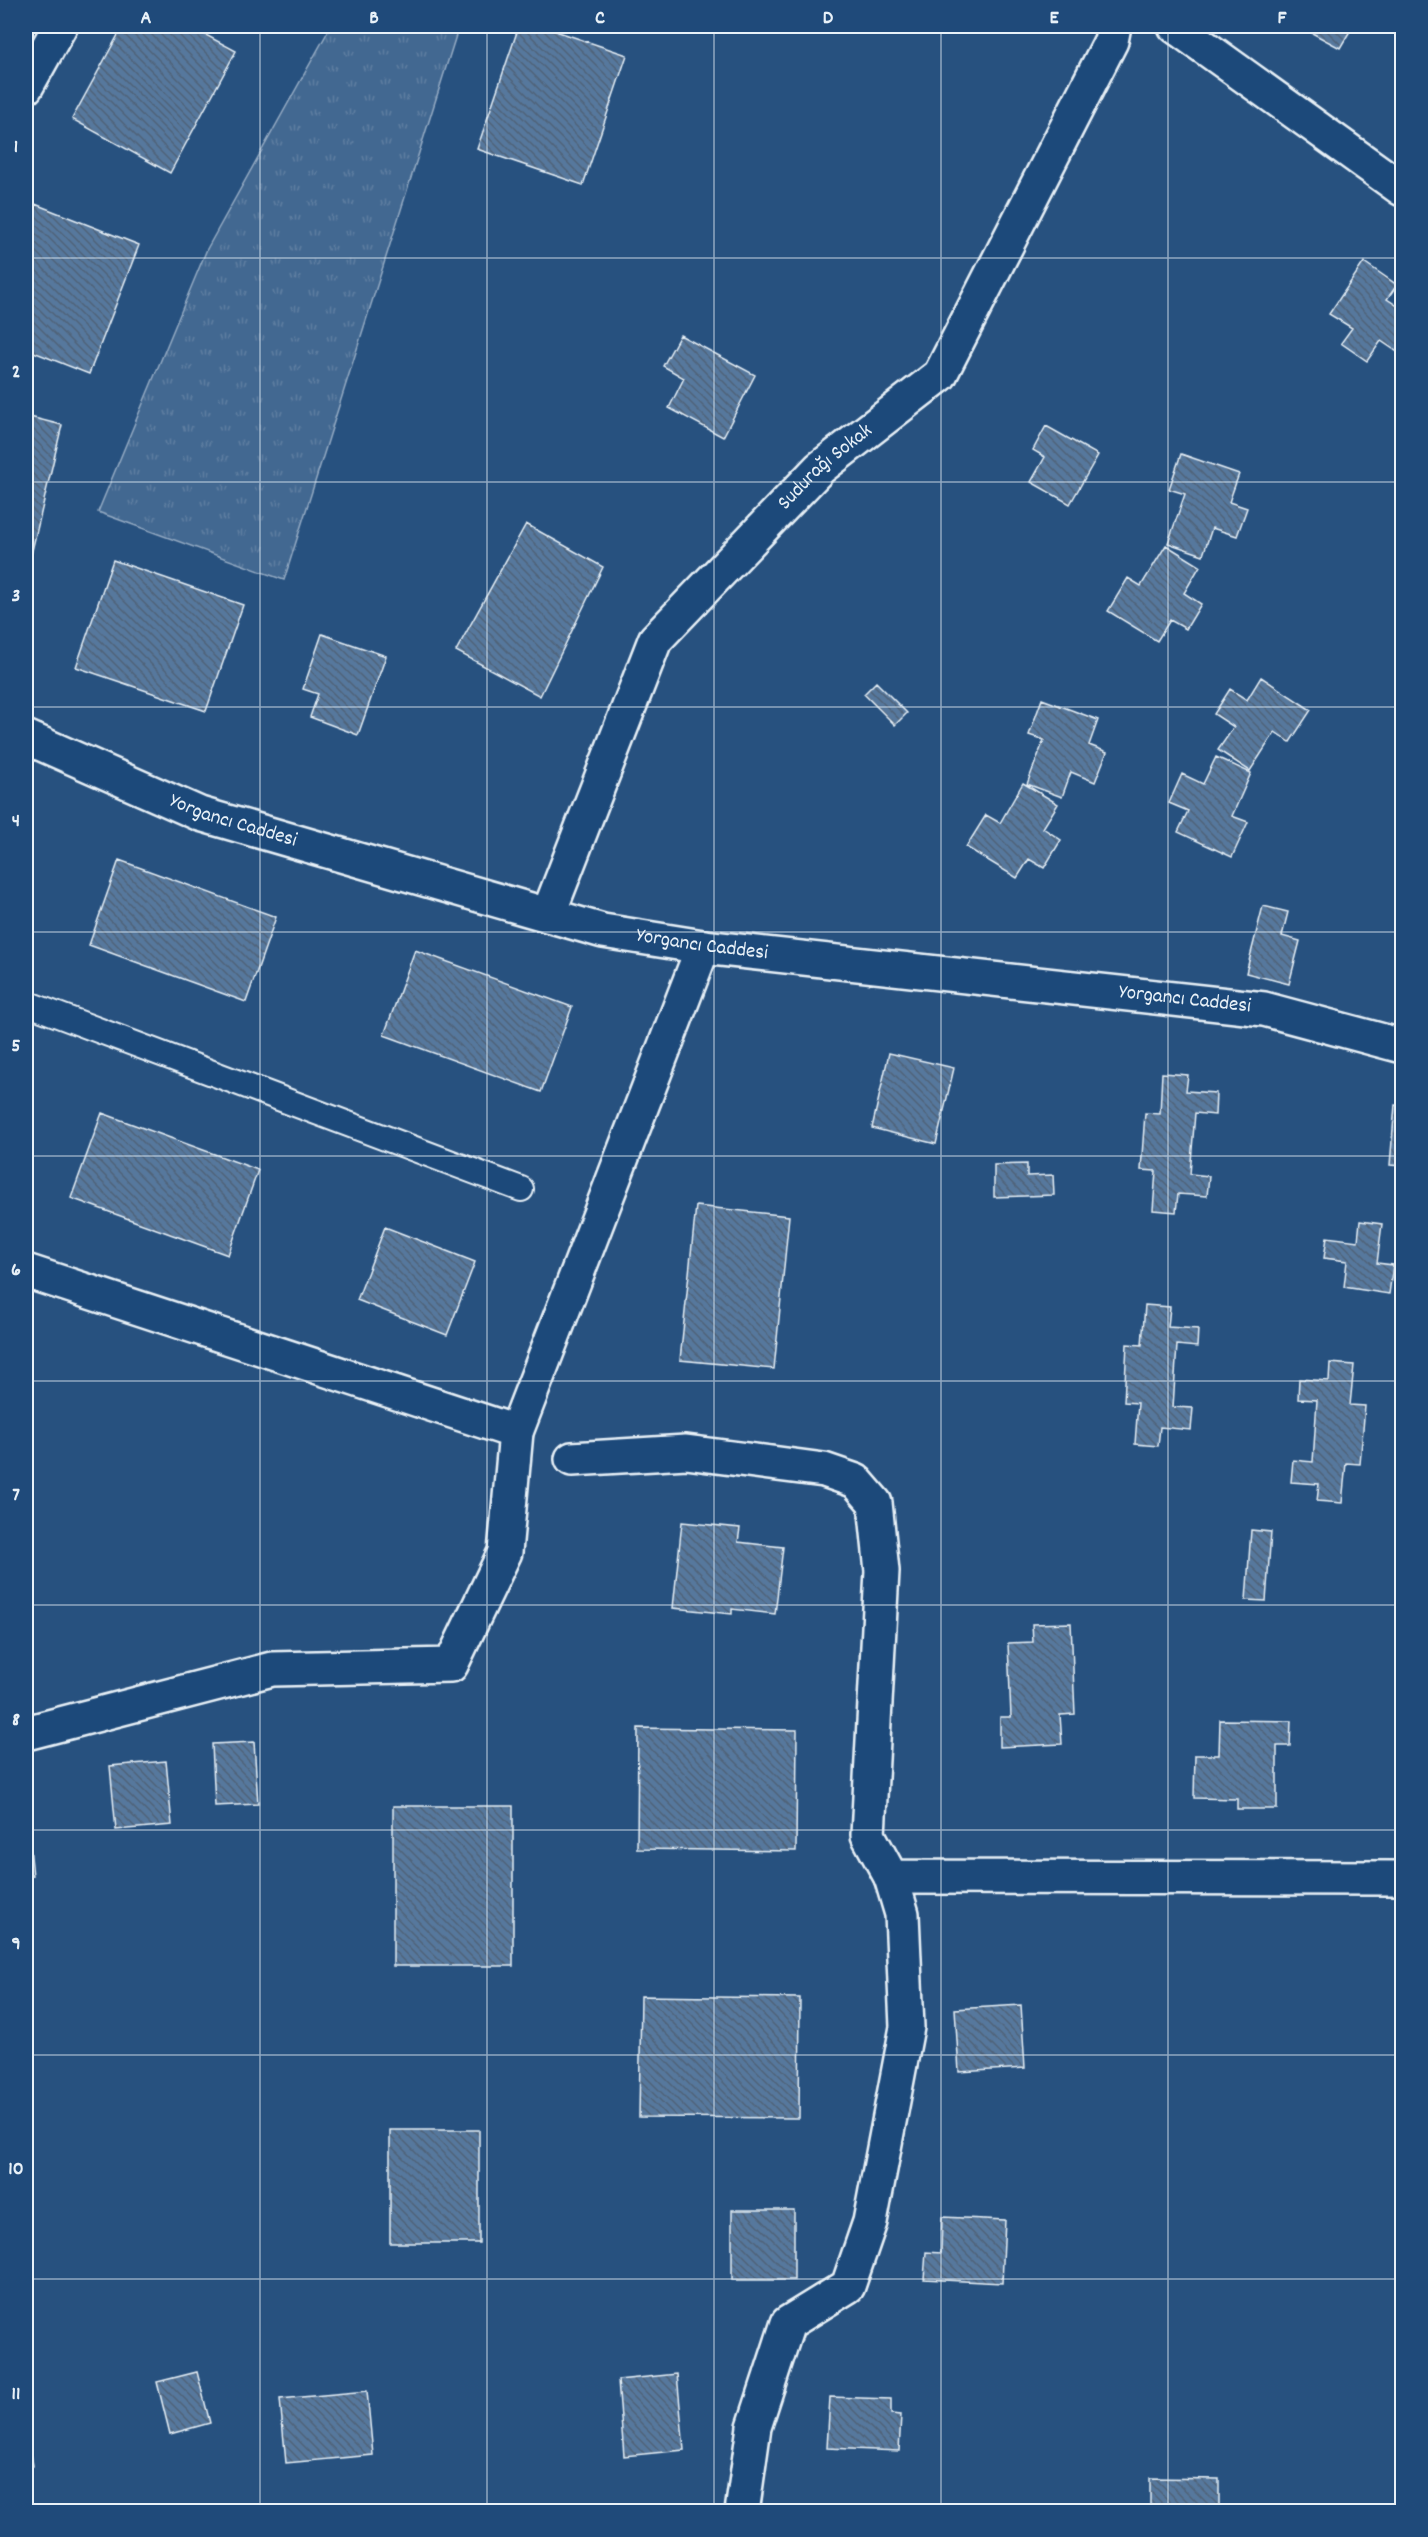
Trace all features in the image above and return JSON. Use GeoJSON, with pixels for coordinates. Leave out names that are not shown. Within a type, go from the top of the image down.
{"type":"FeatureCollection","features":[{"type":"Feature","properties":{"kind":"street"},"geometry":{"type":"LineString","coordinates":[[26,87],[60,26]]}},
{"type":"Feature","properties":{"kind":"street","name":"Sudurağı Sokak"},"geometry":{"type":"LineString","coordinates":[[549,915],[655,640],[820,468],[940,375],[1111,41],[1114,26]]}},
{"type":"Feature","properties":{"kind":"street"},"geometry":{"type":"LineString","coordinates":[[1176,26],[1402,189]]}},
{"type":"Feature","properties":{"kind":"street","name":"Yorgancı Caddesi"},"geometry":{"type":"LineString","coordinates":[[26,737],[200,814],[603,931],[704,947],[1264,1009],[1402,1046]]}},
{"type":"Feature","properties":{"kind":"street"},"geometry":{"type":"LineString","coordinates":[[26,1733],[272,1669],[451,1665],[505,1552],[516,1432],[704,947]]}},
{"type":"Feature","properties":{"kind":"street"},"geometry":{"type":"LineString","coordinates":[[26,1270],[516,1432]]}},
{"type":"Feature","properties":{"kind":"street"},"geometry":{"type":"LineString","coordinates":[[572,1459],[686,1452],[824,1470],[856,1481],[875,1503],[882,1571],[868,1835],[891,1877],[902,1914],[907,2027],[870,2222],[848,2286],[788,2323],[754,2427],[742,2511]]}},
{"type":"Feature","properties":{"kind":"street"},"geometry":{"type":"LineString","coordinates":[[891,1877],[1402,1878]]}},
{"type":"Feature","properties":{"kind":"lane"},"geometry":{"type":"LineString","coordinates":[[26,1003],[521,1188]]}},
{"type":"Feature","properties":{"kind":"green space"},"geometry":{"type":"Polygon","coordinates":[[[331,26],[459,26],[284,580],[98,512],[207,249],[331,26]]]}},
{"type":"Feature","properties":{"kind":"building"},"geometry":{"type":"Polygon","coordinates":[[[123,26],[189,26],[236,51],[170,173],[72,119],[123,26]]]}},
{"type":"Feature","properties":{"kind":"building"},"geometry":{"type":"Polygon","coordinates":[[[519,26],[541,26],[627,55],[583,185],[477,149],[519,26]]]}},
{"type":"Feature","properties":{"kind":"building"},"geometry":{"type":"Polygon","coordinates":[[[1299,26],[1353,26],[1340,48],[1299,26]]]}},
{"type":"Feature","properties":{"kind":"building"},"geometry":{"type":"Polygon","coordinates":[[[35,204],[139,245],[89,374],[26,349],[26,228],[35,204]]]}},
{"type":"Feature","properties":{"kind":"building"},"geometry":{"type":"Polygon","coordinates":[[[1364,262],[1397,285],[1387,299],[1402,309],[1402,355],[1381,341],[1367,361],[1341,343],[1352,328],[1329,314],[1364,262]]]}},
{"type":"Feature","properties":{"kind":"building"},"geometry":{"type":"Polygon","coordinates":[[[680,335],[755,375],[723,437],[669,408],[684,378],[663,366],[680,335]]]}},
{"type":"Feature","properties":{"kind":"building"},"geometry":{"type":"Polygon","coordinates":[[[26,416],[62,425],[30,559],[26,558],[26,416]]]}},
{"type":"Feature","properties":{"kind":"building"},"geometry":{"type":"Polygon","coordinates":[[[1046,426],[1098,455],[1070,504],[1031,482],[1045,457],[1033,450],[1046,426]]]}},
{"type":"Feature","properties":{"kind":"building"},"geometry":{"type":"Polygon","coordinates":[[[1181,454],[1239,474],[1229,502],[1247,508],[1237,536],[1212,528],[1203,555],[1168,543],[1185,494],[1169,489],[1181,454]]]}},
{"type":"Feature","properties":{"kind":"building"},"geometry":{"type":"Polygon","coordinates":[[[526,524],[603,567],[540,696],[456,651],[526,524]]]}},
{"type":"Feature","properties":{"kind":"building"},"geometry":{"type":"Polygon","coordinates":[[[1166,545],[1200,566],[1184,593],[1201,604],[1186,629],[1170,620],[1157,641],[1108,611],[1128,578],[1141,586],[1166,545]]]}},
{"type":"Feature","properties":{"kind":"building"},"geometry":{"type":"Polygon","coordinates":[[[113,560],[243,605],[206,711],[76,667],[113,560]]]}},
{"type":"Feature","properties":{"kind":"building"},"geometry":{"type":"Polygon","coordinates":[[[322,634],[386,656],[358,735],[310,717],[318,694],[303,689],[322,634]]]}},
{"type":"Feature","properties":{"kind":"building"},"geometry":{"type":"Polygon","coordinates":[[[1261,677],[1311,710],[1290,742],[1275,732],[1250,771],[1218,750],[1234,727],[1214,714],[1230,689],[1247,700],[1261,677]]]}},
{"type":"Feature","properties":{"kind":"building"},"geometry":{"type":"Polygon","coordinates":[[[876,682],[907,713],[895,725],[864,694],[876,682]]]}},
{"type":"Feature","properties":{"kind":"building"},"geometry":{"type":"Polygon","coordinates":[[[1042,699],[1098,720],[1089,745],[1107,752],[1095,782],[1071,772],[1062,797],[1027,784],[1044,740],[1029,735],[1042,699]]]}},
{"type":"Feature","properties":{"kind":"building"},"geometry":{"type":"Polygon","coordinates":[[[1216,757],[1251,773],[1232,816],[1248,822],[1232,857],[1178,832],[1188,811],[1169,803],[1182,774],[1203,784],[1216,757]]]}},
{"type":"Feature","properties":{"kind":"building"},"geometry":{"type":"Polygon","coordinates":[[[1023,783],[1058,804],[1043,828],[1061,840],[1044,868],[1029,859],[1017,878],[966,847],[986,815],[1000,823],[1023,783]]]}},
{"type":"Feature","properties":{"kind":"building"},"geometry":{"type":"Polygon","coordinates":[[[119,860],[276,917],[246,1002],[89,945],[119,860]]]}},
{"type":"Feature","properties":{"kind":"building"},"geometry":{"type":"Polygon","coordinates":[[[1263,906],[1288,912],[1282,936],[1300,941],[1289,984],[1246,973],[1263,906]]]}},
{"type":"Feature","properties":{"kind":"building"},"geometry":{"type":"Polygon","coordinates":[[[415,950],[572,1007],[541,1092],[384,1035],[415,950]]]}},
{"type":"Feature","properties":{"kind":"building"},"geometry":{"type":"Polygon","coordinates":[[[889,1053],[954,1068],[936,1144],[872,1128],[889,1053]]]}},
{"type":"Feature","properties":{"kind":"building"},"geometry":{"type":"Polygon","coordinates":[[[1162,1073],[1188,1075],[1186,1091],[1216,1093],[1215,1115],[1195,1113],[1190,1174],[1209,1176],[1207,1196],[1178,1194],[1176,1212],[1153,1210],[1156,1171],[1141,1170],[1145,1113],[1160,1114],[1162,1073]]]}},
{"type":"Feature","properties":{"kind":"building"},"geometry":{"type":"Polygon","coordinates":[[[1395,1105],[1402,1106],[1402,1166],[1390,1165],[1395,1105]]]}},
{"type":"Feature","properties":{"kind":"building"},"geometry":{"type":"Polygon","coordinates":[[[102,1113],[258,1170],[228,1255],[71,1198],[102,1113]]]}},
{"type":"Feature","properties":{"kind":"building"},"geometry":{"type":"Polygon","coordinates":[[[1027,1164],[1027,1176],[1053,1175],[1054,1195],[994,1197],[994,1165],[1027,1164]]]}},
{"type":"Feature","properties":{"kind":"building"},"geometry":{"type":"Polygon","coordinates":[[[696,1206],[789,1216],[774,1369],[680,1360],[696,1206]]]}},
{"type":"Feature","properties":{"kind":"building"},"geometry":{"type":"Polygon","coordinates":[[[1360,1221],[1382,1224],[1377,1263],[1393,1265],[1389,1294],[1344,1287],[1347,1261],[1324,1258],[1327,1237],[1358,1241],[1360,1221]]]}},
{"type":"Feature","properties":{"kind":"building"},"geometry":{"type":"Polygon","coordinates":[[[385,1227],[475,1262],[447,1335],[357,1300],[385,1227]]]}},
{"type":"Feature","properties":{"kind":"building"},"geometry":{"type":"Polygon","coordinates":[[[1145,1305],[1170,1307],[1168,1327],[1198,1329],[1197,1347],[1177,1345],[1173,1407],[1193,1408],[1191,1430],[1160,1427],[1158,1446],[1135,1444],[1138,1403],[1124,1402],[1127,1344],[1142,1345],[1145,1305]]]}},
{"type":"Feature","properties":{"kind":"building"},"geometry":{"type":"Polygon","coordinates":[[[1330,1363],[1354,1365],[1350,1405],[1365,1406],[1360,1464],[1346,1463],[1342,1503],[1317,1501],[1319,1484],[1291,1482],[1293,1460],[1313,1462],[1317,1400],[1298,1399],[1299,1379],[1329,1381],[1330,1363]]]}},
{"type":"Feature","properties":{"kind":"building"},"geometry":{"type":"Polygon","coordinates":[[[682,1522],[740,1528],[738,1542],[783,1547],[775,1614],[732,1609],[732,1614],[673,1608],[682,1522]]]}},
{"type":"Feature","properties":{"kind":"building"},"geometry":{"type":"Polygon","coordinates":[[[1251,1530],[1271,1532],[1266,1601],[1246,1600],[1251,1530]]]}},
{"type":"Feature","properties":{"kind":"building"},"geometry":{"type":"Polygon","coordinates":[[[1071,1623],[1075,1714],[1060,1715],[1062,1744],[1000,1747],[1000,1717],[1011,1717],[1008,1643],[1033,1642],[1032,1624],[1071,1623]]]}},
{"type":"Feature","properties":{"kind":"building"},"geometry":{"type":"Polygon","coordinates":[[[1220,1720],[1291,1721],[1290,1746],[1277,1746],[1277,1809],[1237,1809],[1237,1799],[1194,1798],[1195,1755],[1219,1755],[1220,1720]]]}},
{"type":"Feature","properties":{"kind":"building"},"geometry":{"type":"Polygon","coordinates":[[[638,1728],[797,1730],[796,1851],[637,1849],[638,1728]]]}},
{"type":"Feature","properties":{"kind":"building"},"geometry":{"type":"Polygon","coordinates":[[[254,1742],[258,1804],[215,1806],[212,1744],[254,1742]]]}},
{"type":"Feature","properties":{"kind":"building"},"geometry":{"type":"Polygon","coordinates":[[[166,1761],[172,1825],[116,1830],[110,1766],[166,1761]]]}},
{"type":"Feature","properties":{"kind":"building"},"geometry":{"type":"Polygon","coordinates":[[[393,1806],[513,1806],[513,1966],[393,1966],[393,1806]]]}},
{"type":"Feature","properties":{"kind":"building"},"geometry":{"type":"Polygon","coordinates":[[[26,1807],[33,1876],[26,1877],[26,1807]]]}},
{"type":"Feature","properties":{"kind":"building"},"geometry":{"type":"Polygon","coordinates":[[[641,1996],[800,1998],[799,2118],[639,2117],[641,1996]]]}},
{"type":"Feature","properties":{"kind":"building"},"geometry":{"type":"Polygon","coordinates":[[[1021,2005],[1025,2068],[959,2072],[955,2009],[1021,2005]]]}},
{"type":"Feature","properties":{"kind":"building"},"geometry":{"type":"Polygon","coordinates":[[[390,2130],[479,2130],[479,2243],[390,2243],[390,2130]]]}},
{"type":"Feature","properties":{"kind":"building"},"geometry":{"type":"Polygon","coordinates":[[[732,2210],[794,2210],[794,2280],[732,2280],[732,2210]]]}},
{"type":"Feature","properties":{"kind":"building"},"geometry":{"type":"Polygon","coordinates":[[[942,2217],[1005,2220],[1002,2283],[924,2279],[926,2252],[941,2253],[942,2217]]]}},
{"type":"Feature","properties":{"kind":"building"},"geometry":{"type":"Polygon","coordinates":[[[197,2372],[210,2423],[170,2434],[157,2382],[197,2372]]]}},
{"type":"Feature","properties":{"kind":"building"},"geometry":{"type":"Polygon","coordinates":[[[677,2374],[684,2450],[624,2456],[618,2380],[677,2374]]]}},
{"type":"Feature","properties":{"kind":"building"},"geometry":{"type":"Polygon","coordinates":[[[367,2391],[373,2455],[286,2463],[280,2399],[367,2391]]]}},
{"type":"Feature","properties":{"kind":"building"},"geometry":{"type":"Polygon","coordinates":[[[830,2397],[891,2399],[891,2414],[901,2415],[899,2451],[827,2448],[830,2397]]]}},
{"type":"Feature","properties":{"kind":"building"},"geometry":{"type":"Polygon","coordinates":[[[26,2421],[33,2466],[26,2468],[26,2421]]]}},
{"type":"Feature","properties":{"kind":"building"},"geometry":{"type":"Polygon","coordinates":[[[1150,2478],[1219,2479],[1219,2512],[1150,2512],[1150,2478]]]}}]}
